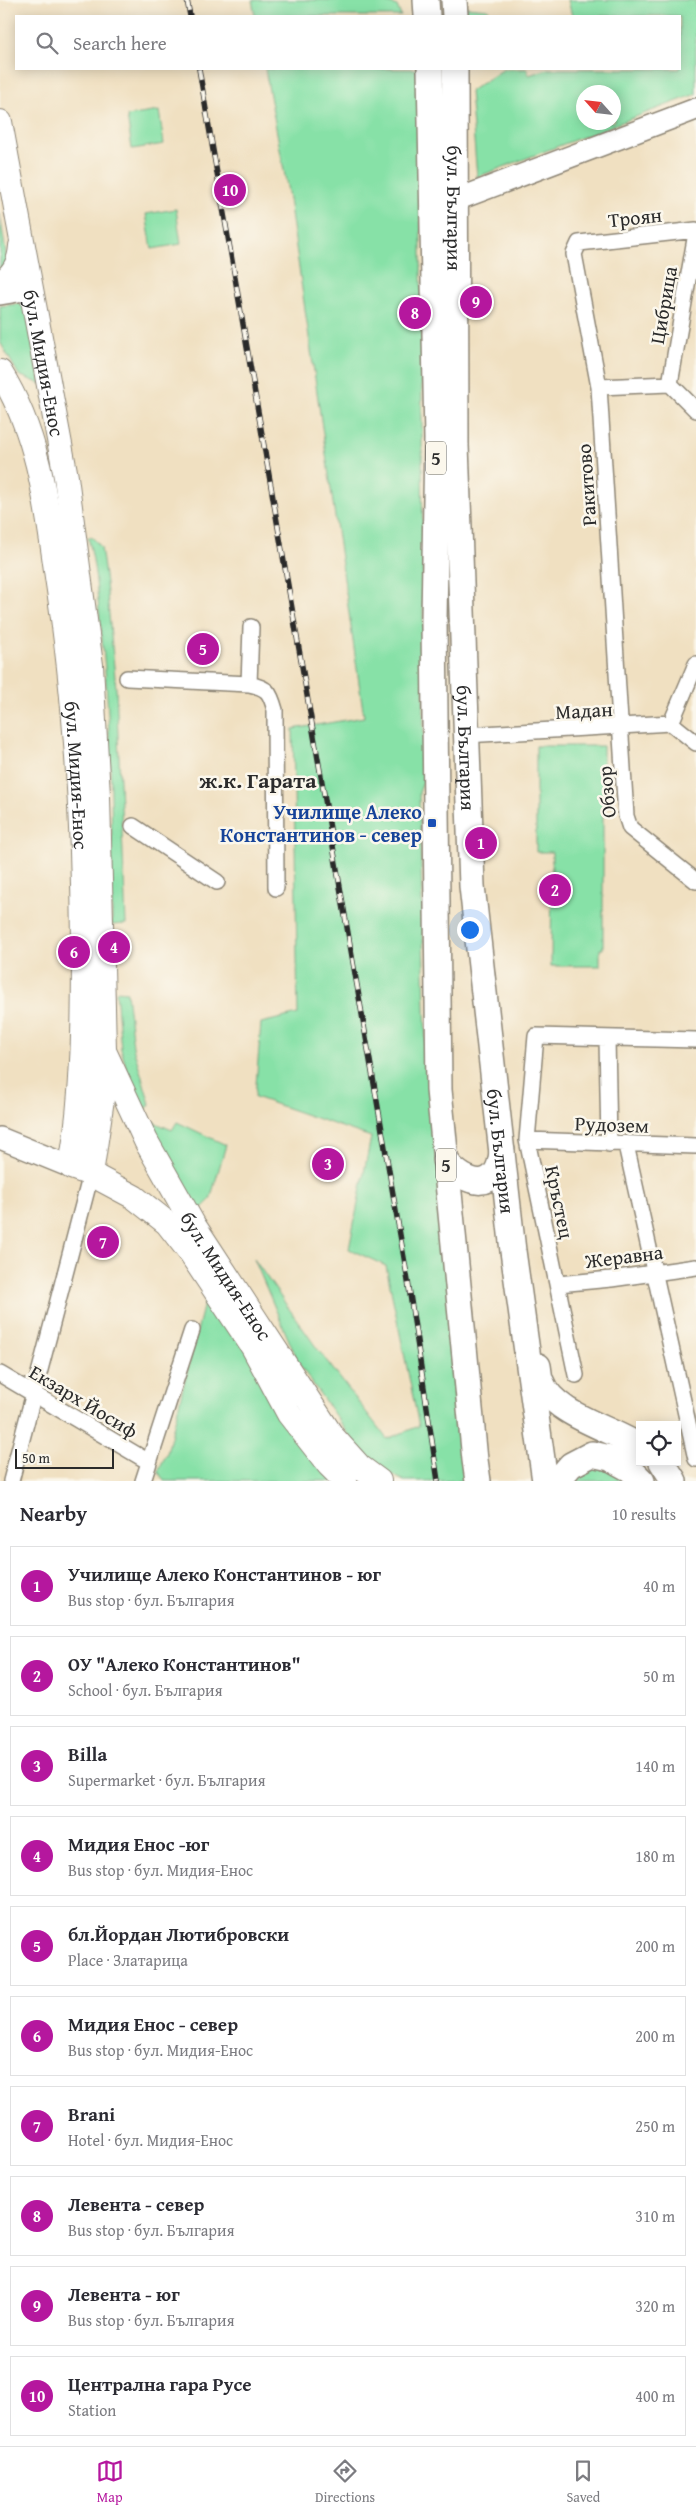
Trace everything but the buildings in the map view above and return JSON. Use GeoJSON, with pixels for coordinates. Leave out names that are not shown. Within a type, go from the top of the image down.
{"type":"FeatureCollection","features":[{"type":"Feature","properties":{"kind":"highway"},"geometry":{"type":"LineString","coordinates":[[426,0],[427,15]]}},
{"type":"Feature","properties":{"kind":"highway"},"geometry":{"type":"LineString","coordinates":[[454,0],[455,15]]}},
{"type":"Feature","properties":{"kind":"highway","name":"бул. България"},"geometry":{"type":"LineString","coordinates":[[430,70],[436,439],[434,620],[439,1090],[474,1460],[478,1481]]}},
{"type":"Feature","properties":{"kind":"highway","name":"бул. България"},"geometry":{"type":"LineString","coordinates":[[455,70],[456,445],[472,886],[514,1251],[545,1481]]}},
{"type":"Feature","properties":{"kind":"highway"},"geometry":{"type":"LineString","coordinates":[[445,1160],[464,1178],[483,1181],[492,1178],[498,1171],[502,1151]]}},
{"type":"Feature","properties":{"kind":"highway"},"geometry":{"type":"LineString","coordinates":[[450,1206],[456,1197],[468,1190],[483,1188],[500,1193],[508,1200]]}},
{"type":"Feature","properties":{"kind":"highway"},"geometry":{"type":"LineString","coordinates":[[514,1251],[527,1300],[541,1382],[551,1397],[576,1415],[636,1445]]}},
{"type":"Feature","properties":{"kind":"highway"},"geometry":{"type":"LineString","coordinates":[[557,1481],[571,1465],[592,1454],[610,1458],[630,1469],[642,1481]]}},
{"type":"Feature","properties":{"kind":"highway"},"geometry":{"type":"LineString","coordinates":[[665,1466],[674,1481]]}},
{"type":"Feature","properties":{"kind":"main road"},"geometry":{"type":"LineString","coordinates":[[456,200],[696,109]]}},
{"type":"Feature","properties":{"kind":"main road","name":"бул. Мидия-Енос"},"geometry":{"type":"LineString","coordinates":[[0,122],[4,162],[66,477],[91,665],[98,796],[104,1050],[102,1099],[81,1170]]}},
{"type":"Feature","properties":{"kind":"main road"},"geometry":{"type":"LineString","coordinates":[[0,283],[18,265],[21,244]]}},
{"type":"Feature","properties":{"kind":"main road"},"geometry":{"type":"LineString","coordinates":[[0,294],[30,289]]}},
{"type":"Feature","properties":{"kind":"main road"},"geometry":{"type":"LineString","coordinates":[[4,380],[30,388],[39,399],[66,477]]}},
{"type":"Feature","properties":{"kind":"main road","name":"бул. Мидия-Енос"},"geometry":{"type":"LineString","coordinates":[[4,380],[28,426],[38,461],[56,569],[74,703],[83,869],[84,1035],[80,1106],[81,1170]]}},
{"type":"Feature","properties":{"kind":"main road","name":"бул. Мидия-Енос"},"geometry":{"type":"LineString","coordinates":[[104,1050],[146,1141],[193,1224],[332,1436],[360,1467],[379,1481]]}},
{"type":"Feature","properties":{"kind":"main road"},"geometry":{"type":"LineString","coordinates":[[0,1138],[81,1170]]}},
{"type":"Feature","properties":{"kind":"main road","name":"бул. Мидия-Енос"},"geometry":{"type":"LineString","coordinates":[[81,1170],[134,1197],[167,1223],[190,1250],[253,1347],[290,1414],[329,1465],[345,1481]]}},
{"type":"Feature","properties":{"kind":"street","name":"Троян"},"geometry":{"type":"LineString","coordinates":[[579,243],[696,232]]}},
{"type":"Feature","properties":{"kind":"street","name":"Цибрица"},"geometry":{"type":"LineString","coordinates":[[670,384],[696,232]]}},
{"type":"Feature","properties":{"kind":"street","name":"Ракитово"},"geometry":{"type":"LineString","coordinates":[[579,243],[574,254],[599,387],[622,728]]}},
{"type":"Feature","properties":{"kind":"street"},"geometry":{"type":"LineString","coordinates":[[599,387],[670,384],[696,410]]}},
{"type":"Feature","properties":{"kind":"street"},"geometry":{"type":"LineString","coordinates":[[251,627],[257,685]]}},
{"type":"Feature","properties":{"kind":"street"},"geometry":{"type":"LineString","coordinates":[[696,664],[671,723],[696,744]]}},
{"type":"Feature","properties":{"kind":"street"},"geometry":{"type":"LineString","coordinates":[[127,678],[257,685],[271,695],[275,710],[276,888]]}},
{"type":"Feature","properties":{"kind":"street","name":"Мадан"},"geometry":{"type":"LineString","coordinates":[[466,735],[622,728],[671,723]]}},
{"type":"Feature","properties":{"kind":"street","name":"Обзор"},"geometry":{"type":"LineString","coordinates":[[622,728],[627,823],[696,881]]}},
{"type":"Feature","properties":{"kind":"street"},"geometry":{"type":"LineString","coordinates":[[133,826],[217,882]]}},
{"type":"Feature","properties":{"kind":"street","name":"Кръстец"},"geometry":{"type":"LineString","coordinates":[[576,1375],[527,1140],[536,1036],[607,1038]]}},
{"type":"Feature","properties":{"kind":"street"},"geometry":{"type":"LineString","coordinates":[[609,1144],[607,1038],[696,1040]]}},
{"type":"Feature","properties":{"kind":"street","name":"Рудозем"},"geometry":{"type":"LineString","coordinates":[[527,1140],[696,1146]]}},
{"type":"Feature","properties":{"kind":"street"},"geometry":{"type":"LineString","coordinates":[[626,1145],[694,1442],[696,1459]]}},
{"type":"Feature","properties":{"kind":"street","name":"бул. Мидия-Енос"},"geometry":{"type":"LineString","coordinates":[[11,1481],[33,1393],[81,1170]]}},
{"type":"Feature","properties":{"kind":"street","name":"Жеравна"},"geometry":{"type":"LineString","coordinates":[[558,1284],[696,1267]]}},
{"type":"Feature","properties":{"kind":"street"},"geometry":{"type":"LineString","coordinates":[[143,1481],[192,1330]]}},
{"type":"Feature","properties":{"kind":"street","name":"Екзарх Йосиф"},"geometry":{"type":"LineString","coordinates":[[0,1374],[148,1462]]}},
{"type":"Feature","properties":{"kind":"green space"},"geometry":{"type":"Polygon","coordinates":[[[252,0],[378,0],[397,6],[401,15],[255,15],[252,0]]]}},
{"type":"Feature","properties":{"kind":"green space"},"geometry":{"type":"Polygon","coordinates":[[[568,0],[696,0],[696,94],[621,122],[621,85],[576,85],[576,130],[601,130],[477,177],[470,91],[502,70],[527,70],[529,75],[544,70],[681,70],[681,15],[572,15],[568,0]]]}},
{"type":"Feature","properties":{"kind":"green space"},"geometry":{"type":"Polygon","coordinates":[[[466,7],[488,9],[491,15],[467,15],[466,7]]]}},
{"type":"Feature","properties":{"kind":"green space"},"geometry":{"type":"Polygon","coordinates":[[[265,70],[420,70],[424,779],[419,793],[426,1043],[468,1481],[404,1481],[367,1461],[299,1364],[254,1259],[316,1347],[387,1439],[419,1426],[386,1266],[349,1249],[371,1137],[255,1097],[261,1023],[298,1014],[293,729],[364,717],[288,192],[265,70]]]}},
{"type":"Feature","properties":{"kind":"green space"},"geometry":{"type":"Polygon","coordinates":[[[159,111],[164,144],[132,149],[127,116],[159,111]]]}},
{"type":"Feature","properties":{"kind":"green space"},"geometry":{"type":"Polygon","coordinates":[[[176,209],[181,244],[152,249],[146,214],[176,209]]]}},
{"type":"Feature","properties":{"kind":"green space"},"geometry":{"type":"Polygon","coordinates":[[[0,214],[7,261],[0,274],[0,214]]]}},
{"type":"Feature","properties":{"kind":"green space"},"geometry":{"type":"Polygon","coordinates":[[[25,303],[41,384],[19,375],[0,342],[0,306],[25,303]]]}},
{"type":"Feature","properties":{"kind":"green space"},"geometry":{"type":"Polygon","coordinates":[[[88,537],[93,538],[101,547],[106,583],[116,688],[126,924],[112,925],[111,813],[105,665],[93,559],[88,537]]]}},
{"type":"Feature","properties":{"kind":"green space"},"geometry":{"type":"Polygon","coordinates":[[[536,746],[603,746],[603,949],[600,949],[600,966],[551,966],[552,852],[536,852],[536,746]]]}},
{"type":"Feature","properties":{"kind":"green space"},"geometry":{"type":"Polygon","coordinates":[[[116,991],[127,992],[133,1047],[150,1104],[145,1111],[128,1074],[121,1049],[116,991]]]}},
{"type":"Feature","properties":{"kind":"green space"},"geometry":{"type":"Polygon","coordinates":[[[147,1119],[172,1130],[177,1122],[226,1145],[210,1200],[202,1208],[194,1208],[147,1119]]]}},
{"type":"Feature","properties":{"kind":"green space"},"geometry":{"type":"Polygon","coordinates":[[[207,1291],[334,1481],[164,1481],[158,1471],[167,1453],[207,1291]]]}},
{"type":"Feature","properties":{"kind":"green space"},"geometry":{"type":"Polygon","coordinates":[[[589,1466],[602,1467],[628,1481],[568,1481],[589,1466]]]}},
{"type":"Feature","properties":{"kind":"railway"},"geometry":{"type":"LineString","coordinates":[[187,0],[190,15]]}},
{"type":"Feature","properties":{"kind":"railway"},"geometry":{"type":"LineString","coordinates":[[199,70],[408,1281],[438,1481]]}},
{"type":"Feature","properties":{"kind":"place","name":"Централна гара Русе"},"geometry":{"type":"Point","coordinates":[230,190]}},
{"type":"Feature","properties":{"kind":"place","name":"Левента - юг"},"geometry":{"type":"Point","coordinates":[476,302]}},
{"type":"Feature","properties":{"kind":"place","name":"Левента - север"},"geometry":{"type":"Point","coordinates":[415,313]}},
{"type":"Feature","properties":{"kind":"place","name":"бл.Йордан Лютибровски"},"geometry":{"type":"Point","coordinates":[203,649]}},
{"type":"Feature","properties":{"kind":"place","name":"Училище Алеко Константинов - север"},"geometry":{"type":"Point","coordinates":[432,823]}},
{"type":"Feature","properties":{"kind":"place","name":"Училище Алеко Константинов - юг"},"geometry":{"type":"Point","coordinates":[481,843]}},
{"type":"Feature","properties":{"kind":"place","name":"ОУ \"Алеко Константинов\""},"geometry":{"type":"Point","coordinates":[555,890]}},
{"type":"Feature","properties":{"kind":"place","name":"Мидия Енос -юг"},"geometry":{"type":"Point","coordinates":[114,947]}},
{"type":"Feature","properties":{"kind":"place","name":"Мидия Енос - север"},"geometry":{"type":"Point","coordinates":[74,952]}},
{"type":"Feature","properties":{"kind":"place","name":"Billa"},"geometry":{"type":"Point","coordinates":[328,1164]}},
{"type":"Feature","properties":{"kind":"place","name":"Brani"},"geometry":{"type":"Point","coordinates":[103,1242]}},
{"type":"Feature","properties":{"kind":"district","name":"ж.к. Гарата"},"geometry":{"type":"Point","coordinates":[258,780]}}]}
